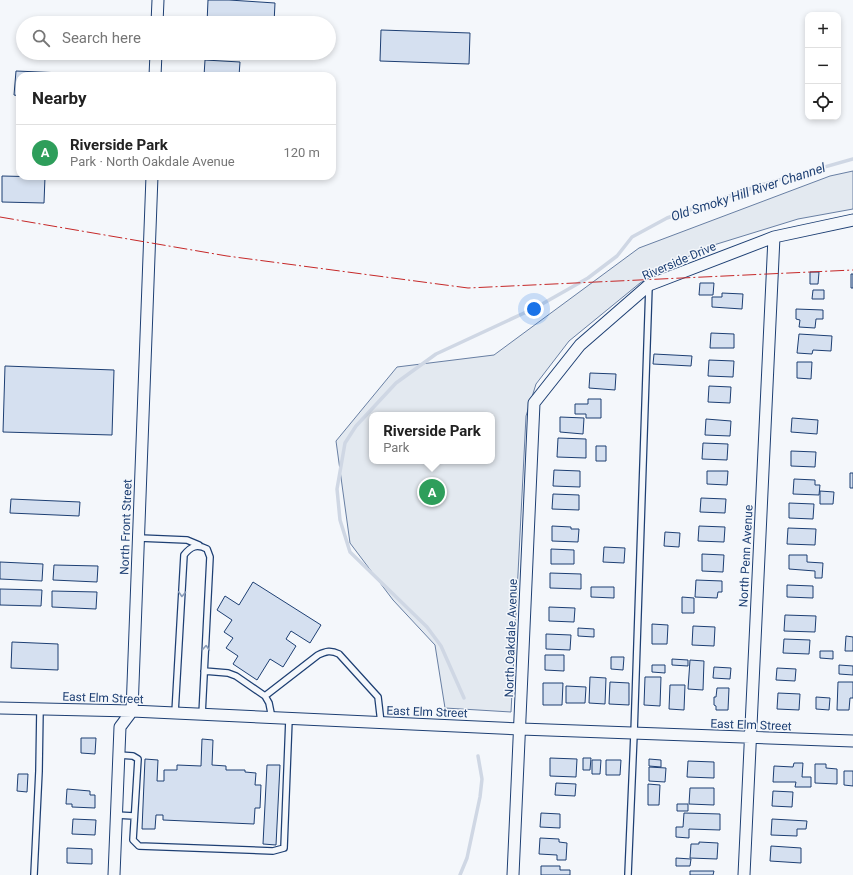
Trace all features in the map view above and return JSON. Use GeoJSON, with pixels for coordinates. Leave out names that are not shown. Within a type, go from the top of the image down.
{"type":"FeatureCollection","features":[{"type":"Feature","properties":{"kind":"street"},"geometry":{"type":"LineString","coordinates":[[157,16],[158,0]]}},
{"type":"Feature","properties":{"kind":"street"},"geometry":{"type":"LineString","coordinates":[[155,72],[156,60]]}},
{"type":"Feature","properties":{"kind":"street","name":"North Front Street"},"geometry":{"type":"LineString","coordinates":[[132,711],[152,180]]}},
{"type":"Feature","properties":{"kind":"street","name":"Riverside Drive"},"geometry":{"type":"LineString","coordinates":[[534,403],[580,345],[649,285],[774,237],[853,220]]}},
{"type":"Feature","properties":{"kind":"street","name":"North Penn Avenue"},"geometry":{"type":"LineString","coordinates":[[744,875],[774,237]]}},
{"type":"Feature","properties":{"kind":"street","name":"North Oakdale Avenue"},"geometry":{"type":"LineString","coordinates":[[513,875],[521,729],[534,403]]}},
{"type":"Feature","properties":{"kind":"street","name":"East Elm Street"},"geometry":{"type":"LineString","coordinates":[[0,708],[132,711],[634,734],[853,741]]}},
{"type":"Feature","properties":{"kind":"street"},"geometry":{"type":"LineString","coordinates":[[114,875],[120,727],[132,711]]}},
{"type":"Feature","properties":{"kind":"lane"},"geometry":{"type":"LineString","coordinates":[[628,875],[649,285]]}},
{"type":"Feature","properties":{"kind":"lane"},"geometry":{"type":"LineString","coordinates":[[139,538],[187,540],[207,550],[210,557],[202,715]]}},
{"type":"Feature","properties":{"kind":"lane"},"geometry":{"type":"LineString","coordinates":[[175,713],[184,555],[194,546],[200,546]]}},
{"type":"Feature","properties":{"kind":"lane"},"geometry":{"type":"LineString","coordinates":[[265,696],[318,655],[332,650],[339,654],[378,697],[381,723]]}},
{"type":"Feature","properties":{"kind":"lane"},"geometry":{"type":"LineString","coordinates":[[204,670],[228,673],[236,676],[265,696],[269,703],[272,718]]}},
{"type":"Feature","properties":{"kind":"lane"},"geometry":{"type":"LineString","coordinates":[[34,875],[39,771],[40,709]]}},
{"type":"Feature","properties":{"kind":"lane"},"geometry":{"type":"LineString","coordinates":[[119,755],[133,756],[138,759],[133,840],[139,846],[273,851],[284,848],[289,719]]}},
{"type":"Feature","properties":{"kind":"lane"},"geometry":{"type":"LineString","coordinates":[[116,815],[134,816]]}},
{"type":"Feature","properties":{"kind":"shaded area"},"geometry":{"type":"Polygon","coordinates":[[[853,171],[853,209],[798,219],[704,248],[640,283],[569,341],[536,384],[526,416],[511,712],[445,708],[435,645],[393,600],[350,543],[336,441],[397,367],[494,355],[639,248],[830,176],[853,171]]]}},
{"type":"Feature","properties":{"kind":"building"},"geometry":{"type":"Polygon","coordinates":[[[208,0],[275,3],[274,16],[207,16],[208,0]]]}},
{"type":"Feature","properties":{"kind":"building"},"geometry":{"type":"Polygon","coordinates":[[[381,30],[470,33],[469,64],[380,61],[381,30]]]}},
{"type":"Feature","properties":{"kind":"building"},"geometry":{"type":"Polygon","coordinates":[[[205,60],[240,62],[239,72],[204,72],[205,60]]]}},
{"type":"Feature","properties":{"kind":"building"},"geometry":{"type":"Polygon","coordinates":[[[16,71],[40,72],[16,72],[16,95],[14,95],[16,71]]]}},
{"type":"Feature","properties":{"kind":"building"},"geometry":{"type":"Polygon","coordinates":[[[2,176],[16,176],[16,180],[45,180],[44,203],[2,202],[2,176]]]}},
{"type":"Feature","properties":{"kind":"building"},"geometry":{"type":"Polygon","coordinates":[[[810,272],[819,272],[818,284],[810,284],[810,272]]]}},
{"type":"Feature","properties":{"kind":"building"},"geometry":{"type":"Polygon","coordinates":[[[851,274],[853,274],[853,288],[851,288],[851,274]]]}},
{"type":"Feature","properties":{"kind":"building"},"geometry":{"type":"Polygon","coordinates":[[[700,283],[714,283],[713,295],[699,295],[700,283]]]}},
{"type":"Feature","properties":{"kind":"building"},"geometry":{"type":"Polygon","coordinates":[[[813,290],[824,290],[824,299],[812,299],[813,290]]]}},
{"type":"Feature","properties":{"kind":"building"},"geometry":{"type":"Polygon","coordinates":[[[722,293],[743,294],[742,309],[712,307],[712,297],[722,297],[722,293]]]}},
{"type":"Feature","properties":{"kind":"building"},"geometry":{"type":"Polygon","coordinates":[[[796,309],[823,310],[823,319],[816,319],[815,328],[799,327],[800,320],[796,319],[796,309]]]}},
{"type":"Feature","properties":{"kind":"building"},"geometry":{"type":"Polygon","coordinates":[[[711,333],[734,334],[734,348],[710,348],[711,333]]]}},
{"type":"Feature","properties":{"kind":"building"},"geometry":{"type":"Polygon","coordinates":[[[799,334],[832,336],[831,351],[813,350],[812,354],[797,353],[799,334]]]}},
{"type":"Feature","properties":{"kind":"building"},"geometry":{"type":"Polygon","coordinates":[[[654,354],[692,356],[691,366],[653,364],[654,354]]]}},
{"type":"Feature","properties":{"kind":"building"},"geometry":{"type":"Polygon","coordinates":[[[709,360],[734,361],[733,377],[708,376],[709,360]]]}},
{"type":"Feature","properties":{"kind":"building"},"geometry":{"type":"Polygon","coordinates":[[[797,362],[812,362],[811,379],[797,378],[797,362]]]}},
{"type":"Feature","properties":{"kind":"building"},"geometry":{"type":"Polygon","coordinates":[[[5,366],[114,370],[112,435],[3,432],[5,366]]]}},
{"type":"Feature","properties":{"kind":"building"},"geometry":{"type":"Polygon","coordinates":[[[590,373],[616,374],[615,390],[589,388],[590,373]]]}},
{"type":"Feature","properties":{"kind":"building"},"geometry":{"type":"Polygon","coordinates":[[[709,386],[731,387],[730,403],[708,402],[709,386]]]}},
{"type":"Feature","properties":{"kind":"building"},"geometry":{"type":"Polygon","coordinates":[[[588,399],[601,399],[601,418],[586,418],[586,414],[575,414],[575,404],[588,404],[588,399]]]}},
{"type":"Feature","properties":{"kind":"building"},"geometry":{"type":"Polygon","coordinates":[[[560,417],[584,418],[583,434],[560,432],[560,417]]]}},
{"type":"Feature","properties":{"kind":"building"},"geometry":{"type":"Polygon","coordinates":[[[792,418],[818,420],[817,434],[791,432],[792,418]]]}},
{"type":"Feature","properties":{"kind":"building"},"geometry":{"type":"Polygon","coordinates":[[[706,419],[731,421],[730,436],[705,435],[706,419]]]}},
{"type":"Feature","properties":{"kind":"building"},"geometry":{"type":"Polygon","coordinates":[[[558,438],[586,439],[586,458],[557,457],[558,438]]]}},
{"type":"Feature","properties":{"kind":"building"},"geometry":{"type":"Polygon","coordinates":[[[703,443],[728,444],[727,460],[702,459],[703,443]]]}},
{"type":"Feature","properties":{"kind":"building"},"geometry":{"type":"Polygon","coordinates":[[[596,446],[606,446],[606,461],[596,461],[596,446]]]}},
{"type":"Feature","properties":{"kind":"building"},"geometry":{"type":"Polygon","coordinates":[[[791,451],[816,452],[815,467],[791,466],[791,451]]]}},
{"type":"Feature","properties":{"kind":"building"},"geometry":{"type":"Polygon","coordinates":[[[554,470],[580,471],[580,487],[553,486],[554,470]]]}},
{"type":"Feature","properties":{"kind":"building"},"geometry":{"type":"Polygon","coordinates":[[[707,471],[728,471],[727,485],[707,484],[707,471]]]}},
{"type":"Feature","properties":{"kind":"building"},"geometry":{"type":"Polygon","coordinates":[[[850,473],[853,473],[853,488],[850,488],[850,473]]]}},
{"type":"Feature","properties":{"kind":"building"},"geometry":{"type":"Polygon","coordinates":[[[794,479],[815,480],[815,485],[820,485],[819,495],[793,494],[794,479]]]}},
{"type":"Feature","properties":{"kind":"building"},"geometry":{"type":"Polygon","coordinates":[[[820,491],[834,492],[833,504],[820,504],[820,491]]]}},
{"type":"Feature","properties":{"kind":"building"},"geometry":{"type":"Polygon","coordinates":[[[553,494],[579,495],[579,510],[552,509],[553,494]]]}},
{"type":"Feature","properties":{"kind":"building"},"geometry":{"type":"Polygon","coordinates":[[[701,498],[726,499],[725,513],[700,512],[701,498]]]}},
{"type":"Feature","properties":{"kind":"building"},"geometry":{"type":"Polygon","coordinates":[[[11,499],[80,502],[79,516],[10,513],[11,499]]]}},
{"type":"Feature","properties":{"kind":"building"},"geometry":{"type":"Polygon","coordinates":[[[789,503],[814,504],[813,519],[789,518],[789,503]]]}},
{"type":"Feature","properties":{"kind":"building"},"geometry":{"type":"Polygon","coordinates":[[[552,526],[579,529],[578,542],[552,541],[552,526]]]}},
{"type":"Feature","properties":{"kind":"building"},"geometry":{"type":"Polygon","coordinates":[[[699,526],[725,527],[724,542],[698,541],[699,526]]]}},
{"type":"Feature","properties":{"kind":"building"},"geometry":{"type":"Polygon","coordinates":[[[788,528],[816,529],[815,545],[787,544],[788,528]]]}},
{"type":"Feature","properties":{"kind":"building"},"geometry":{"type":"Polygon","coordinates":[[[665,532],[680,533],[679,547],[664,546],[665,532]]]}},
{"type":"Feature","properties":{"kind":"building"},"geometry":{"type":"Polygon","coordinates":[[[604,547],[625,548],[624,563],[603,562],[604,547]]]}},
{"type":"Feature","properties":{"kind":"building"},"geometry":{"type":"Polygon","coordinates":[[[551,549],[574,550],[574,564],[551,564],[551,549]]]}},
{"type":"Feature","properties":{"kind":"building"},"geometry":{"type":"Polygon","coordinates":[[[702,554],[724,555],[723,572],[702,571],[702,554]]]}},
{"type":"Feature","properties":{"kind":"building"},"geometry":{"type":"Polygon","coordinates":[[[789,555],[807,555],[807,562],[823,563],[822,578],[815,578],[815,571],[789,569],[789,555]]]}},
{"type":"Feature","properties":{"kind":"building"},"geometry":{"type":"Polygon","coordinates":[[[0,562],[43,564],[42,581],[0,579],[0,562]]]}},
{"type":"Feature","properties":{"kind":"building"},"geometry":{"type":"Polygon","coordinates":[[[54,565],[98,566],[97,582],[53,580],[54,565]]]}},
{"type":"Feature","properties":{"kind":"building"},"geometry":{"type":"Polygon","coordinates":[[[550,573],[581,574],[581,589],[550,588],[550,573]]]}},
{"type":"Feature","properties":{"kind":"building"},"geometry":{"type":"Polygon","coordinates":[[[696,580],[722,581],[722,592],[718,592],[717,598],[695,597],[696,580]]]}},
{"type":"Feature","properties":{"kind":"building"},"geometry":{"type":"Polygon","coordinates":[[[253,582],[321,625],[310,643],[291,631],[286,639],[296,646],[283,667],[270,659],[257,680],[233,664],[238,656],[226,648],[233,638],[224,632],[232,620],[217,610],[225,596],[239,605],[253,582]]]}},
{"type":"Feature","properties":{"kind":"building"},"geometry":{"type":"Polygon","coordinates":[[[787,585],[813,586],[813,598],[787,597],[787,585]]]}},
{"type":"Feature","properties":{"kind":"building"},"geometry":{"type":"Polygon","coordinates":[[[591,587],[614,587],[614,598],[591,597],[591,587]]]}},
{"type":"Feature","properties":{"kind":"building"},"geometry":{"type":"Polygon","coordinates":[[[0,589],[42,590],[41,606],[0,605],[0,589]]]}},
{"type":"Feature","properties":{"kind":"building"},"geometry":{"type":"Polygon","coordinates":[[[52,591],[97,592],[96,609],[52,607],[52,591]]]}},
{"type":"Feature","properties":{"kind":"building"},"geometry":{"type":"Polygon","coordinates":[[[682,597],[694,598],[694,613],[682,613],[682,597]]]}},
{"type":"Feature","properties":{"kind":"building"},"geometry":{"type":"Polygon","coordinates":[[[549,607],[575,608],[574,622],[549,621],[549,607]]]}},
{"type":"Feature","properties":{"kind":"building"},"geometry":{"type":"Polygon","coordinates":[[[785,615],[816,616],[815,632],[784,631],[785,615]]]}},
{"type":"Feature","properties":{"kind":"building"},"geometry":{"type":"Polygon","coordinates":[[[652,624],[668,625],[667,644],[652,644],[652,624]]]}},
{"type":"Feature","properties":{"kind":"building"},"geometry":{"type":"Polygon","coordinates":[[[693,626],[715,627],[714,646],[692,645],[693,626]]]}},
{"type":"Feature","properties":{"kind":"building"},"geometry":{"type":"Polygon","coordinates":[[[578,628],[594,629],[594,637],[578,636],[578,628]]]}},
{"type":"Feature","properties":{"kind":"building"},"geometry":{"type":"Polygon","coordinates":[[[546,634],[571,635],[570,650],[546,649],[546,634]]]}},
{"type":"Feature","properties":{"kind":"building"},"geometry":{"type":"Polygon","coordinates":[[[846,636],[853,637],[853,651],[845,651],[846,636]]]}},
{"type":"Feature","properties":{"kind":"building"},"geometry":{"type":"Polygon","coordinates":[[[784,639],[810,640],[809,654],[783,653],[784,639]]]}},
{"type":"Feature","properties":{"kind":"building"},"geometry":{"type":"Polygon","coordinates":[[[12,642],[58,644],[58,670],[11,668],[12,642]]]}},
{"type":"Feature","properties":{"kind":"building"},"geometry":{"type":"Polygon","coordinates":[[[820,651],[833,651],[833,659],[820,658],[820,651]]]}},
{"type":"Feature","properties":{"kind":"building"},"geometry":{"type":"Polygon","coordinates":[[[545,655],[564,655],[564,671],[545,670],[545,655]]]}},
{"type":"Feature","properties":{"kind":"building"},"geometry":{"type":"Polygon","coordinates":[[[611,657],[624,657],[623,670],[611,669],[611,657]]]}},
{"type":"Feature","properties":{"kind":"building"},"geometry":{"type":"Polygon","coordinates":[[[672,659],[688,660],[688,666],[672,665],[672,659]]]}},
{"type":"Feature","properties":{"kind":"building"},"geometry":{"type":"Polygon","coordinates":[[[690,660],[704,661],[703,690],[688,689],[690,660]]]}},
{"type":"Feature","properties":{"kind":"building"},"geometry":{"type":"Polygon","coordinates":[[[652,665],[665,665],[665,673],[652,672],[652,665]]]}},
{"type":"Feature","properties":{"kind":"building"},"geometry":{"type":"Polygon","coordinates":[[[839,665],[853,666],[853,675],[839,674],[839,665]]]}},
{"type":"Feature","properties":{"kind":"building"},"geometry":{"type":"Polygon","coordinates":[[[714,667],[731,668],[730,679],[713,678],[714,667]]]}},
{"type":"Feature","properties":{"kind":"building"},"geometry":{"type":"Polygon","coordinates":[[[777,668],[796,669],[795,681],[776,680],[777,668]]]}},
{"type":"Feature","properties":{"kind":"building"},"geometry":{"type":"Polygon","coordinates":[[[590,677],[606,678],[605,704],[589,703],[590,677]]]}},
{"type":"Feature","properties":{"kind":"building"},"geometry":{"type":"Polygon","coordinates":[[[645,677],[661,677],[660,706],[644,705],[645,677]]]}},
{"type":"Feature","properties":{"kind":"building"},"geometry":{"type":"Polygon","coordinates":[[[610,682],[629,683],[629,705],[609,704],[610,682]]]}},
{"type":"Feature","properties":{"kind":"building"},"geometry":{"type":"Polygon","coordinates":[[[838,682],[853,682],[853,698],[850,698],[849,710],[837,710],[838,682]]]}},
{"type":"Feature","properties":{"kind":"building"},"geometry":{"type":"Polygon","coordinates":[[[543,683],[563,683],[562,705],[543,705],[543,683]]]}},
{"type":"Feature","properties":{"kind":"building"},"geometry":{"type":"Polygon","coordinates":[[[670,685],[685,685],[684,710],[669,709],[670,685]]]}},
{"type":"Feature","properties":{"kind":"building"},"geometry":{"type":"Polygon","coordinates":[[[566,686],[586,687],[585,703],[566,703],[566,686]]]}},
{"type":"Feature","properties":{"kind":"building"},"geometry":{"type":"Polygon","coordinates":[[[717,688],[729,688],[728,710],[716,710],[716,706],[714,705],[714,697],[716,697],[717,688]]]}},
{"type":"Feature","properties":{"kind":"building"},"geometry":{"type":"Polygon","coordinates":[[[778,693],[800,694],[799,710],[777,709],[778,693]]]}},
{"type":"Feature","properties":{"kind":"building"},"geometry":{"type":"Polygon","coordinates":[[[816,697],[830,698],[829,710],[816,709],[816,697]]]}},
{"type":"Feature","properties":{"kind":"building"},"geometry":{"type":"Polygon","coordinates":[[[81,738],[96,738],[95,754],[81,753],[81,738]]]}},
{"type":"Feature","properties":{"kind":"building"},"geometry":{"type":"Polygon","coordinates":[[[202,739],[213,740],[212,765],[226,766],[226,770],[245,770],[245,772],[256,773],[255,785],[261,785],[260,808],[255,808],[254,824],[163,820],[163,815],[156,815],[155,829],[142,829],[145,759],[158,760],[157,781],[164,781],[164,770],[177,770],[177,765],[201,766],[202,739]]]}},
{"type":"Feature","properties":{"kind":"building"},"geometry":{"type":"Polygon","coordinates":[[[550,758],[577,759],[576,777],[550,776],[550,758]]]}},
{"type":"Feature","properties":{"kind":"building"},"geometry":{"type":"Polygon","coordinates":[[[583,758],[591,758],[590,770],[583,770],[583,758]]]}},
{"type":"Feature","properties":{"kind":"building"},"geometry":{"type":"Polygon","coordinates":[[[649,759],[661,760],[661,767],[649,766],[649,759]]]}},
{"type":"Feature","properties":{"kind":"building"},"geometry":{"type":"Polygon","coordinates":[[[592,760],[601,760],[600,774],[592,774],[592,760]]]}},
{"type":"Feature","properties":{"kind":"building"},"geometry":{"type":"Polygon","coordinates":[[[606,760],[621,760],[620,775],[606,775],[606,760]]]}},
{"type":"Feature","properties":{"kind":"building"},"geometry":{"type":"Polygon","coordinates":[[[688,761],[714,762],[714,778],[687,777],[688,761]]]}},
{"type":"Feature","properties":{"kind":"building"},"geometry":{"type":"Polygon","coordinates":[[[794,763],[803,763],[802,777],[811,777],[811,787],[795,787],[796,782],[773,782],[774,766],[793,767],[794,763]]]}},
{"type":"Feature","properties":{"kind":"building"},"geometry":{"type":"Polygon","coordinates":[[[815,764],[826,764],[826,768],[837,769],[837,784],[815,783],[815,764]]]}},
{"type":"Feature","properties":{"kind":"building"},"geometry":{"type":"Polygon","coordinates":[[[267,765],[280,765],[276,845],[263,844],[267,765]]]}},
{"type":"Feature","properties":{"kind":"building"},"geometry":{"type":"Polygon","coordinates":[[[649,767],[666,768],[665,782],[649,781],[649,767]]]}},
{"type":"Feature","properties":{"kind":"building"},"geometry":{"type":"Polygon","coordinates":[[[844,771],[853,771],[853,786],[844,785],[844,771]]]}},
{"type":"Feature","properties":{"kind":"building"},"geometry":{"type":"Polygon","coordinates":[[[18,774],[28,774],[27,792],[17,791],[18,774]]]}},
{"type":"Feature","properties":{"kind":"building"},"geometry":{"type":"Polygon","coordinates":[[[556,783],[576,784],[575,796],[555,795],[556,783]]]}},
{"type":"Feature","properties":{"kind":"building"},"geometry":{"type":"Polygon","coordinates":[[[648,784],[660,785],[659,805],[648,805],[648,784]]]}},
{"type":"Feature","properties":{"kind":"building"},"geometry":{"type":"Polygon","coordinates":[[[690,788],[714,788],[714,805],[689,804],[690,788]]]}},
{"type":"Feature","properties":{"kind":"building"},"geometry":{"type":"Polygon","coordinates":[[[67,789],[90,791],[90,795],[95,795],[95,808],[72,807],[72,804],[66,804],[67,789]]]}},
{"type":"Feature","properties":{"kind":"building"},"geometry":{"type":"Polygon","coordinates":[[[773,791],[793,792],[792,807],[772,806],[773,791]]]}},
{"type":"Feature","properties":{"kind":"building"},"geometry":{"type":"Polygon","coordinates":[[[677,804],[688,804],[688,811],[677,811],[677,804]]]}},
{"type":"Feature","properties":{"kind":"building"},"geometry":{"type":"Polygon","coordinates":[[[541,813],[560,814],[560,828],[540,827],[541,813]]]}},
{"type":"Feature","properties":{"kind":"building"},"geometry":{"type":"Polygon","coordinates":[[[684,813],[720,814],[720,830],[689,829],[689,838],[676,837],[676,827],[683,827],[684,813]]]}},
{"type":"Feature","properties":{"kind":"building"},"geometry":{"type":"Polygon","coordinates":[[[73,819],[96,820],[95,835],[72,834],[73,819]]]}},
{"type":"Feature","properties":{"kind":"building"},"geometry":{"type":"Polygon","coordinates":[[[772,819],[807,821],[806,829],[797,829],[797,836],[771,835],[772,819]]]}},
{"type":"Feature","properties":{"kind":"building"},"geometry":{"type":"Polygon","coordinates":[[[540,838],[559,839],[559,842],[567,843],[566,860],[557,860],[557,855],[539,854],[540,838]]]}},
{"type":"Feature","properties":{"kind":"building"},"geometry":{"type":"Polygon","coordinates":[[[699,842],[718,843],[717,859],[690,858],[691,844],[699,844],[699,842]]]}},
{"type":"Feature","properties":{"kind":"building"},"geometry":{"type":"Polygon","coordinates":[[[771,846],[801,848],[801,863],[770,861],[771,846]]]}},
{"type":"Feature","properties":{"kind":"building"},"geometry":{"type":"Polygon","coordinates":[[[67,848],[92,849],[92,864],[67,863],[67,848]]]}},
{"type":"Feature","properties":{"kind":"building"},"geometry":{"type":"Polygon","coordinates":[[[676,858],[691,859],[690,866],[676,866],[676,858]]]}},
{"type":"Feature","properties":{"kind":"building"},"geometry":{"type":"Polygon","coordinates":[[[541,866],[560,866],[560,870],[570,870],[570,875],[541,875],[541,866]]]}},
{"type":"Feature","properties":{"kind":"building"},"geometry":{"type":"Polygon","coordinates":[[[690,871],[714,871],[713,875],[690,875],[690,871]]]}},
{"type":"Feature","properties":{"kind":"waterway","name":"Old Smoky Hill River Channel"},"geometry":{"type":"LineString","coordinates":[[369,412],[396,383],[436,354],[535,308],[588,278],[617,256],[632,237],[667,218],[761,185],[853,159]]}},
{"type":"Feature","properties":{"kind":"waterway","name":"Old Smoky Hill River Channel"},"geometry":{"type":"LineString","coordinates":[[369,412],[356,426],[345,443],[337,489],[340,520],[350,552],[427,627],[441,646],[464,698]]}},
{"type":"Feature","properties":{"kind":"waterway","name":"Old Smoky Hill River Channel"},"geometry":{"type":"LineString","coordinates":[[460,875],[467,858],[480,797],[482,779],[478,756]]}},
{"type":"Feature","properties":{"kind":"power"},"geometry":{"type":"LineString","coordinates":[[0,217],[227,256],[468,288],[853,270]]}},
{"type":"Feature","properties":{"kind":"place","name":"Riverside Park"},"geometry":{"type":"Point","coordinates":[432,492]}}]}
